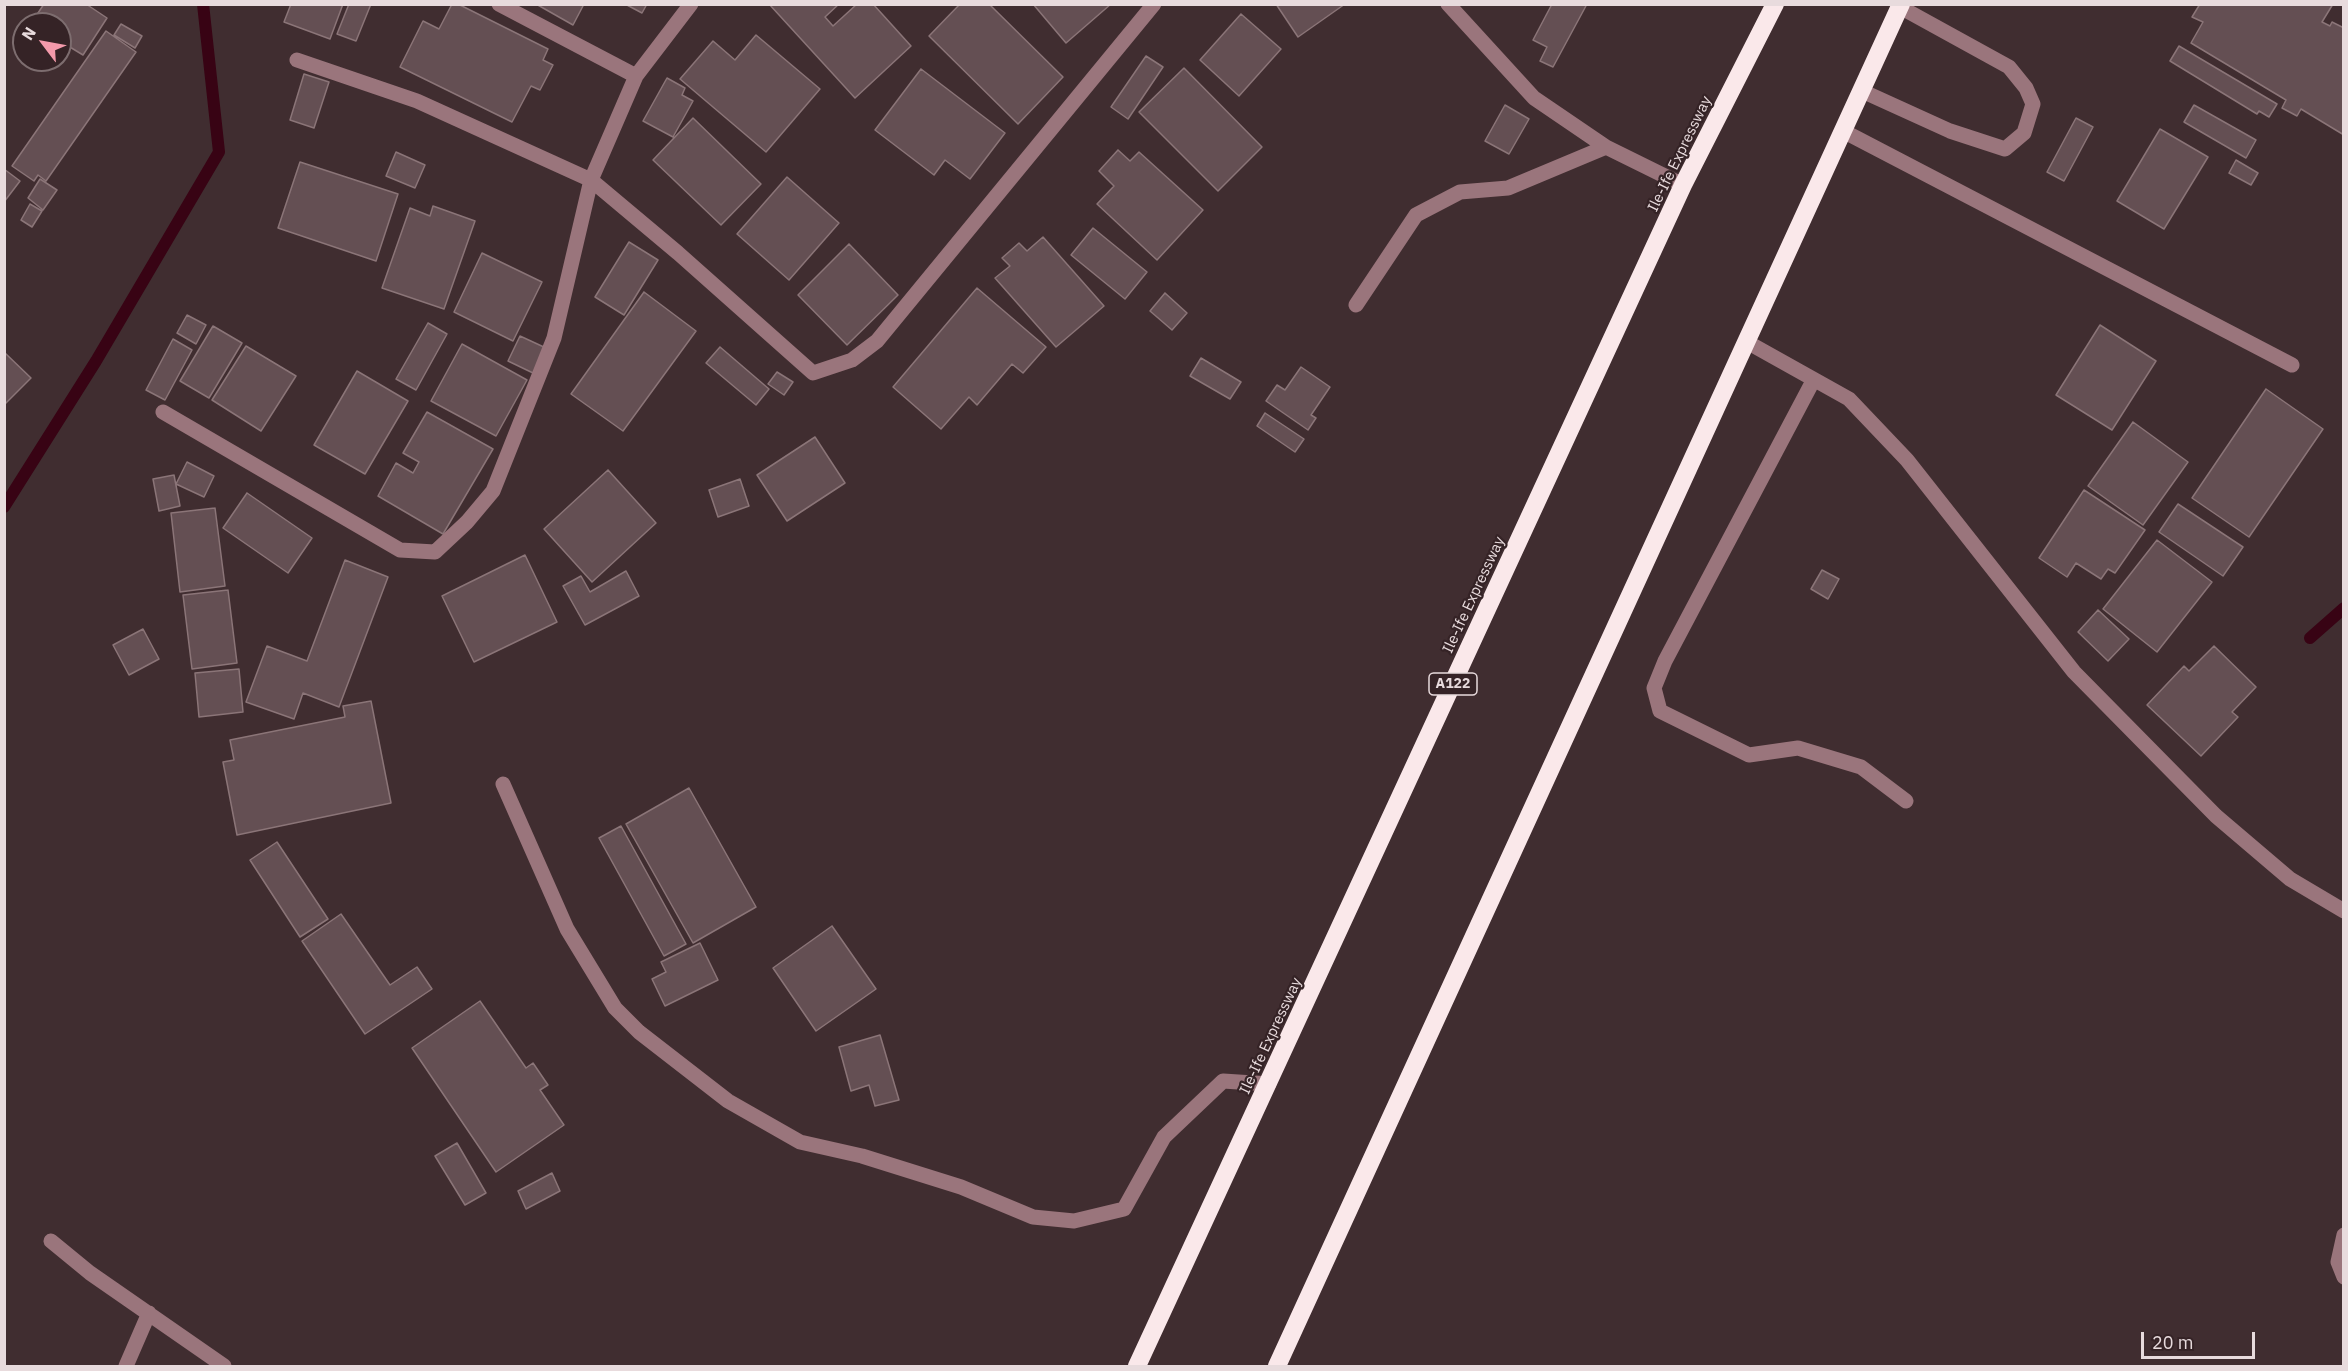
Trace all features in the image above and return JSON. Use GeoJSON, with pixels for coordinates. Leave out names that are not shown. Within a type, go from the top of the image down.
{"type":"FeatureCollection","features":[{"type":"Feature","properties":{"kind":"highway","name":"Ile-Ife Expressway"},"geometry":{"type":"LineString","coordinates":[[1137,1366],[1683,185],[1775,4]]}},
{"type":"Feature","properties":{"kind":"highway"},"geometry":{"type":"LineString","coordinates":[[1277,1366],[1901,6]]}},
{"type":"Feature","properties":{"kind":"street"},"geometry":{"type":"LineString","coordinates":[[499,4],[636,76]]}},
{"type":"Feature","properties":{"kind":"street"},"geometry":{"type":"LineString","coordinates":[[163,412],[400,550],[435,552],[468,522],[493,491],[554,338],[591,180],[636,76],[691,4]]}},
{"type":"Feature","properties":{"kind":"street"},"geometry":{"type":"LineString","coordinates":[[297,60],[417,101],[591,180],[678,253],[813,373],[852,360],[877,341],[1154,4]]}},
{"type":"Feature","properties":{"kind":"street"},"geometry":{"type":"LineString","coordinates":[[1448,4],[1534,98],[1606,147],[1683,185]]}},
{"type":"Feature","properties":{"kind":"street"},"geometry":{"type":"LineString","coordinates":[[1862,91],[1950,131],[2005,149],[2024,134],[2033,104],[2026,88],[2010,67],[1901,6]]}},
{"type":"Feature","properties":{"kind":"street"},"geometry":{"type":"LineString","coordinates":[[1844,131],[2292,365]]}},
{"type":"Feature","properties":{"kind":"street"},"geometry":{"type":"LineString","coordinates":[[1356,305],[1416,215],[1460,192],[1508,188],[1606,147]]}},
{"type":"Feature","properties":{"kind":"street"},"geometry":{"type":"LineString","coordinates":[[1747,342],[1813,381],[1850,399],[1907,460],[2074,672],[2216,816],[2290,879],[2343,911]]}},
{"type":"Feature","properties":{"kind":"street"},"geometry":{"type":"LineString","coordinates":[[1813,381],[1665,661],[1654,688],[1660,711],[1749,755],[1798,748],[1861,767],[1906,801]]}},
{"type":"Feature","properties":{"kind":"street"},"geometry":{"type":"LineString","coordinates":[[503,784],[567,928],[615,1008],[639,1032],[728,1101],[800,1142],[862,1156],[961,1187],[1033,1217],[1074,1221],[1124,1209],[1164,1137],[1223,1081],[1269,1084]]}},
{"type":"Feature","properties":{"kind":"street"},"geometry":{"type":"LineString","coordinates":[[2343,1235],[2338,1262],[2343,1277]]}},
{"type":"Feature","properties":{"kind":"street"},"geometry":{"type":"LineString","coordinates":[[51,1241],[90,1273],[225,1366]]}},
{"type":"Feature","properties":{"kind":"street"},"geometry":{"type":"LineString","coordinates":[[126,1366],[149,1312]]}},
{"type":"Feature","properties":{"kind":"building"},"geometry":{"type":"Polygon","coordinates":[[[44,4],[86,4],[107,18],[83,55],[72,48],[72,12],[39,12],[44,4]]]}},
{"type":"Feature","properties":{"kind":"building"},"geometry":{"type":"Polygon","coordinates":[[[291,4],[343,4],[330,39],[284,22],[291,4]]]}},
{"type":"Feature","properties":{"kind":"building"},"geometry":{"type":"Polygon","coordinates":[[[349,4],[371,4],[356,41],[337,34],[349,4]]]}},
{"type":"Feature","properties":{"kind":"building"},"geometry":{"type":"Polygon","coordinates":[[[452,4],[458,4],[548,49],[543,60],[553,65],[540,90],[531,86],[512,122],[400,67],[423,21],[439,29],[452,4]]]}},
{"type":"Feature","properties":{"kind":"building"},"geometry":{"type":"Polygon","coordinates":[[[536,4],[584,4],[573,25],[536,4]]]}},
{"type":"Feature","properties":{"kind":"building"},"geometry":{"type":"Polygon","coordinates":[[[625,4],[647,4],[642,13],[625,4]]]}},
{"type":"Feature","properties":{"kind":"building"},"geometry":{"type":"Polygon","coordinates":[[[769,4],[839,4],[825,17],[833,26],[857,4],[873,4],[911,46],[855,98],[769,4]]]}},
{"type":"Feature","properties":{"kind":"building"},"geometry":{"type":"Polygon","coordinates":[[[960,4],[989,4],[1063,77],[1018,124],[929,36],[960,4]]]}},
{"type":"Feature","properties":{"kind":"building"},"geometry":{"type":"Polygon","coordinates":[[[1033,4],[1111,4],[1066,43],[1033,4]]]}},
{"type":"Feature","properties":{"kind":"building"},"geometry":{"type":"Polygon","coordinates":[[[1276,4],[1345,4],[1298,37],[1276,4]]]}},
{"type":"Feature","properties":{"kind":"building"},"geometry":{"type":"Polygon","coordinates":[[[1552,4],[1587,4],[1553,67],[1540,61],[1547,47],[1533,40],[1552,4]]]}},
{"type":"Feature","properties":{"kind":"building"},"geometry":{"type":"Polygon","coordinates":[[[2200,4],[2333,4],[2322,22],[2330,26],[2332,22],[2344,28],[2344,135],[2301,109],[2297,116],[2282,108],[2286,100],[2191,43],[2203,22],[2192,17],[2200,4]]]}},
{"type":"Feature","properties":{"kind":"building"},"geometry":{"type":"Polygon","coordinates":[[[1241,14],[1281,49],[1239,96],[1200,60],[1241,14]]]}},
{"type":"Feature","properties":{"kind":"building"},"geometry":{"type":"Polygon","coordinates":[[[121,24],[142,36],[135,48],[114,35],[121,24]]]}},
{"type":"Feature","properties":{"kind":"building"},"geometry":{"type":"Polygon","coordinates":[[[106,31],[136,52],[46,181],[38,175],[34,181],[12,166],[106,31]]]}},
{"type":"Feature","properties":{"kind":"building"},"geometry":{"type":"Polygon","coordinates":[[[756,35],[820,89],[766,152],[680,79],[713,41],[735,60],[756,35]]]}},
{"type":"Feature","properties":{"kind":"building"},"geometry":{"type":"Polygon","coordinates":[[[2179,46],[2277,104],[2269,117],[2259,111],[2257,114],[2170,61],[2179,46]]]}},
{"type":"Feature","properties":{"kind":"building"},"geometry":{"type":"Polygon","coordinates":[[[1146,56],[1163,67],[1128,119],[1111,107],[1146,56]]]}},
{"type":"Feature","properties":{"kind":"building"},"geometry":{"type":"Polygon","coordinates":[[[1184,68],[1262,147],[1218,191],[1139,112],[1184,68]]]}},
{"type":"Feature","properties":{"kind":"building"},"geometry":{"type":"Polygon","coordinates":[[[921,69],[1005,133],[970,179],[945,160],[934,175],[875,130],[921,69]]]}},
{"type":"Feature","properties":{"kind":"building"},"geometry":{"type":"Polygon","coordinates":[[[304,74],[329,82],[314,128],[290,120],[304,74]]]}},
{"type":"Feature","properties":{"kind":"building"},"geometry":{"type":"Polygon","coordinates":[[[667,78],[685,88],[682,95],[693,101],[673,137],[643,121],[667,78]]]}},
{"type":"Feature","properties":{"kind":"building"},"geometry":{"type":"Polygon","coordinates":[[[1505,105],[1529,119],[1509,154],[1485,141],[1505,105]]]}},
{"type":"Feature","properties":{"kind":"building"},"geometry":{"type":"Polygon","coordinates":[[[2194,105],[2256,140],[2246,158],[2184,122],[2194,105]]]}},
{"type":"Feature","properties":{"kind":"building"},"geometry":{"type":"Polygon","coordinates":[[[693,118],[761,184],[721,225],[653,160],[693,118]]]}},
{"type":"Feature","properties":{"kind":"building"},"geometry":{"type":"Polygon","coordinates":[[[2076,118],[2093,127],[2064,181],[2047,172],[2076,118]]]}},
{"type":"Feature","properties":{"kind":"building"},"geometry":{"type":"Polygon","coordinates":[[[2160,129],[2208,157],[2164,229],[2117,201],[2160,129]]]}},
{"type":"Feature","properties":{"kind":"building"},"geometry":{"type":"Polygon","coordinates":[[[1118,150],[1130,161],[1139,152],[1203,210],[1157,260],[1097,204],[1114,186],[1099,171],[1118,150]]]}},
{"type":"Feature","properties":{"kind":"building"},"geometry":{"type":"Polygon","coordinates":[[[396,152],[425,165],[415,188],[386,176],[396,152]]]}},
{"type":"Feature","properties":{"kind":"building"},"geometry":{"type":"Polygon","coordinates":[[[2236,160],[2258,173],[2251,185],[2229,173],[2236,160]]]}},
{"type":"Feature","properties":{"kind":"building"},"geometry":{"type":"Polygon","coordinates":[[[300,162],[398,194],[376,261],[278,228],[300,162]]]}},
{"type":"Feature","properties":{"kind":"building"},"geometry":{"type":"Polygon","coordinates":[[[4,169],[20,181],[4,202],[4,169]]]}},
{"type":"Feature","properties":{"kind":"building"},"geometry":{"type":"Polygon","coordinates":[[[787,177],[839,223],[789,280],[737,234],[787,177]]]}},
{"type":"Feature","properties":{"kind":"building"},"geometry":{"type":"Polygon","coordinates":[[[40,179],[57,190],[43,210],[28,198],[40,179]]]}},
{"type":"Feature","properties":{"kind":"building"},"geometry":{"type":"Polygon","coordinates":[[[30,204],[42,211],[32,227],[21,220],[30,204]]]}},
{"type":"Feature","properties":{"kind":"building"},"geometry":{"type":"Polygon","coordinates":[[[433,206],[475,221],[444,309],[382,288],[410,208],[430,216],[433,206]]]}},
{"type":"Feature","properties":{"kind":"building"},"geometry":{"type":"Polygon","coordinates":[[[1093,228],[1147,272],[1125,299],[1071,255],[1093,228]]]}},
{"type":"Feature","properties":{"kind":"building"},"geometry":{"type":"Polygon","coordinates":[[[1043,237],[1104,306],[1056,347],[995,278],[1010,266],[1002,258],[1019,243],[1027,251],[1043,237]]]}},
{"type":"Feature","properties":{"kind":"building"},"geometry":{"type":"Polygon","coordinates":[[[629,242],[658,260],[624,315],[595,297],[629,242]]]}},
{"type":"Feature","properties":{"kind":"building"},"geometry":{"type":"Polygon","coordinates":[[[849,244],[898,295],[847,345],[798,295],[849,244]]]}},
{"type":"Feature","properties":{"kind":"building"},"geometry":{"type":"Polygon","coordinates":[[[482,253],[542,282],[513,341],[454,312],[482,253]]]}},
{"type":"Feature","properties":{"kind":"building"},"geometry":{"type":"Polygon","coordinates":[[[977,288],[1046,347],[1023,373],[1012,364],[977,405],[969,397],[941,429],[893,387],[977,288]]]}},
{"type":"Feature","properties":{"kind":"building"},"geometry":{"type":"Polygon","coordinates":[[[644,292],[696,331],[623,431],[571,394],[644,292]]]}},
{"type":"Feature","properties":{"kind":"building"},"geometry":{"type":"Polygon","coordinates":[[[1165,293],[1187,313],[1172,330],[1150,311],[1165,293]]]}},
{"type":"Feature","properties":{"kind":"building"},"geometry":{"type":"Polygon","coordinates":[[[187,315],[206,325],[196,344],[177,333],[187,315]]]}},
{"type":"Feature","properties":{"kind":"building"},"geometry":{"type":"Polygon","coordinates":[[[428,323],[447,334],[416,390],[396,379],[428,323]]]}},
{"type":"Feature","properties":{"kind":"building"},"geometry":{"type":"Polygon","coordinates":[[[2100,325],[2156,361],[2112,430],[2056,395],[2100,325]]]}},
{"type":"Feature","properties":{"kind":"building"},"geometry":{"type":"Polygon","coordinates":[[[213,326],[242,343],[209,398],[180,381],[213,326]]]}},
{"type":"Feature","properties":{"kind":"building"},"geometry":{"type":"Polygon","coordinates":[[[520,336],[546,348],[533,373],[508,361],[520,336]]]}},
{"type":"Feature","properties":{"kind":"building"},"geometry":{"type":"Polygon","coordinates":[[[173,339],[192,350],[165,400],[146,390],[173,339]]]}},
{"type":"Feature","properties":{"kind":"building"},"geometry":{"type":"Polygon","coordinates":[[[462,344],[527,380],[496,436],[431,401],[462,344]]]}},
{"type":"Feature","properties":{"kind":"building"},"geometry":{"type":"Polygon","coordinates":[[[246,346],[296,376],[261,431],[212,400],[246,346]]]}},
{"type":"Feature","properties":{"kind":"building"},"geometry":{"type":"Polygon","coordinates":[[[720,347],[769,389],[756,405],[706,363],[720,347]]]}},
{"type":"Feature","properties":{"kind":"building"},"geometry":{"type":"Polygon","coordinates":[[[4,352],[31,378],[4,405],[4,352]]]}},
{"type":"Feature","properties":{"kind":"building"},"geometry":{"type":"Polygon","coordinates":[[[1201,358],[1241,382],[1230,399],[1190,376],[1201,358]]]}},
{"type":"Feature","properties":{"kind":"building"},"geometry":{"type":"Polygon","coordinates":[[[1301,367],[1330,387],[1311,415],[1316,418],[1308,430],[1266,401],[1277,385],[1285,390],[1301,367]]]}},
{"type":"Feature","properties":{"kind":"building"},"geometry":{"type":"Polygon","coordinates":[[[357,371],[408,401],[365,474],[314,445],[357,371]]]}},
{"type":"Feature","properties":{"kind":"building"},"geometry":{"type":"Polygon","coordinates":[[[777,372],[793,382],[784,395],[768,384],[777,372]]]}},
{"type":"Feature","properties":{"kind":"building"},"geometry":{"type":"Polygon","coordinates":[[[2266,389],[2323,429],[2249,537],[2192,498],[2266,389]]]}},
{"type":"Feature","properties":{"kind":"building"},"geometry":{"type":"Polygon","coordinates":[[[427,412],[493,449],[443,534],[378,496],[396,463],[413,473],[419,462],[403,453],[427,412]]]}},
{"type":"Feature","properties":{"kind":"building"},"geometry":{"type":"Polygon","coordinates":[[[1265,413],[1304,439],[1295,452],[1257,426],[1265,413]]]}},
{"type":"Feature","properties":{"kind":"building"},"geometry":{"type":"Polygon","coordinates":[[[2133,422],[2188,462],[2143,525],[2088,486],[2133,422]]]}},
{"type":"Feature","properties":{"kind":"building"},"geometry":{"type":"Polygon","coordinates":[[[815,437],[845,483],[787,521],[757,475],[815,437]]]}},
{"type":"Feature","properties":{"kind":"building"},"geometry":{"type":"Polygon","coordinates":[[[187,462],[214,476],[204,497],[176,484],[187,462]]]}},
{"type":"Feature","properties":{"kind":"building"},"geometry":{"type":"Polygon","coordinates":[[[608,470],[656,523],[592,582],[544,529],[608,470]]]}},
{"type":"Feature","properties":{"kind":"building"},"geometry":{"type":"Polygon","coordinates":[[[174,475],[180,506],[159,511],[153,479],[174,475]]]}},
{"type":"Feature","properties":{"kind":"building"},"geometry":{"type":"Polygon","coordinates":[[[740,479],[749,506],[718,517],[709,490],[740,479]]]}},
{"type":"Feature","properties":{"kind":"building"},"geometry":{"type":"Polygon","coordinates":[[[2084,490],[2145,530],[2115,573],[2108,569],[2101,579],[2076,563],[2067,577],[2039,558],[2084,490]]]}},
{"type":"Feature","properties":{"kind":"building"},"geometry":{"type":"Polygon","coordinates":[[[247,493],[312,538],[288,573],[223,528],[247,493]]]}},
{"type":"Feature","properties":{"kind":"building"},"geometry":{"type":"Polygon","coordinates":[[[2178,504],[2243,547],[2223,576],[2159,532],[2178,504]]]}},
{"type":"Feature","properties":{"kind":"building"},"geometry":{"type":"Polygon","coordinates":[[[215,508],[225,586],[180,592],[171,513],[215,508]]]}},
{"type":"Feature","properties":{"kind":"building"},"geometry":{"type":"Polygon","coordinates":[[[2157,540],[2212,582],[2157,652],[2103,609],[2157,540]]]}},
{"type":"Feature","properties":{"kind":"building"},"geometry":{"type":"Polygon","coordinates":[[[525,555],[557,622],[474,662],[442,596],[525,555]]]}},
{"type":"Feature","properties":{"kind":"building"},"geometry":{"type":"Polygon","coordinates":[[[345,560],[388,577],[339,707],[303,693],[294,719],[246,702],[267,646],[307,661],[345,560]]]}},
{"type":"Feature","properties":{"kind":"building"},"geometry":{"type":"Polygon","coordinates":[[[1822,570],[1839,579],[1828,599],[1811,589],[1822,570]]]}},
{"type":"Feature","properties":{"kind":"building"},"geometry":{"type":"Polygon","coordinates":[[[626,571],[639,596],[585,625],[563,586],[581,576],[590,592],[626,571]]]}},
{"type":"Feature","properties":{"kind":"building"},"geometry":{"type":"Polygon","coordinates":[[[228,590],[237,663],[192,669],[183,595],[228,590]]]}},
{"type":"Feature","properties":{"kind":"building"},"geometry":{"type":"Polygon","coordinates":[[[2098,610],[2129,639],[2108,661],[2078,632],[2098,610]]]}},
{"type":"Feature","properties":{"kind":"building"},"geometry":{"type":"Polygon","coordinates":[[[143,629],[159,659],[129,675],[113,645],[143,629]]]}},
{"type":"Feature","properties":{"kind":"building"},"geometry":{"type":"Polygon","coordinates":[[[2214,646],[2256,687],[2232,712],[2238,717],[2201,756],[2147,705],[2184,666],[2189,671],[2214,646]]]}},
{"type":"Feature","properties":{"kind":"building"},"geometry":{"type":"Polygon","coordinates":[[[239,669],[243,712],[199,717],[195,673],[239,669]]]}},
{"type":"Feature","properties":{"kind":"building"},"geometry":{"type":"Polygon","coordinates":[[[371,701],[391,803],[237,835],[223,762],[234,760],[230,740],[345,717],[343,706],[371,701]]]}},
{"type":"Feature","properties":{"kind":"building"},"geometry":{"type":"Polygon","coordinates":[[[689,788],[756,907],[693,943],[626,824],[689,788]]]}},
{"type":"Feature","properties":{"kind":"building"},"geometry":{"type":"Polygon","coordinates":[[[621,826],[686,944],[664,956],[599,838],[621,826]]]}},
{"type":"Feature","properties":{"kind":"building"},"geometry":{"type":"Polygon","coordinates":[[[277,842],[328,919],[300,937],[250,860],[277,842]]]}},
{"type":"Feature","properties":{"kind":"building"},"geometry":{"type":"Polygon","coordinates":[[[341,914],[390,985],[417,967],[432,989],[365,1034],[302,941],[341,914]]]}},
{"type":"Feature","properties":{"kind":"building"},"geometry":{"type":"Polygon","coordinates":[[[832,926],[876,989],[816,1031],[773,968],[832,926]]]}},
{"type":"Feature","properties":{"kind":"building"},"geometry":{"type":"Polygon","coordinates":[[[700,943],[718,980],[665,1006],[652,979],[666,972],[661,962],[700,943]]]}},
{"type":"Feature","properties":{"kind":"building"},"geometry":{"type":"Polygon","coordinates":[[[480,1001],[526,1068],[533,1063],[548,1085],[540,1090],[564,1125],[496,1172],[412,1048],[480,1001]]]}},
{"type":"Feature","properties":{"kind":"building"},"geometry":{"type":"Polygon","coordinates":[[[880,1035],[899,1100],[875,1106],[869,1085],[851,1091],[839,1047],[880,1035]]]}},
{"type":"Feature","properties":{"kind":"building"},"geometry":{"type":"Polygon","coordinates":[[[457,1143],[486,1193],[465,1205],[435,1156],[457,1143]]]}},
{"type":"Feature","properties":{"kind":"building"},"geometry":{"type":"Polygon","coordinates":[[[552,1173],[560,1191],[526,1209],[518,1191],[552,1173]]]}},
{"type":"Feature","properties":{"kind":"waterway"},"geometry":{"type":"LineString","coordinates":[[4,507],[96,361],[219,152],[203,4]]}},
{"type":"Feature","properties":{"kind":"waterway"},"geometry":{"type":"LineString","coordinates":[[2310,638],[2344,608]]}}]}
